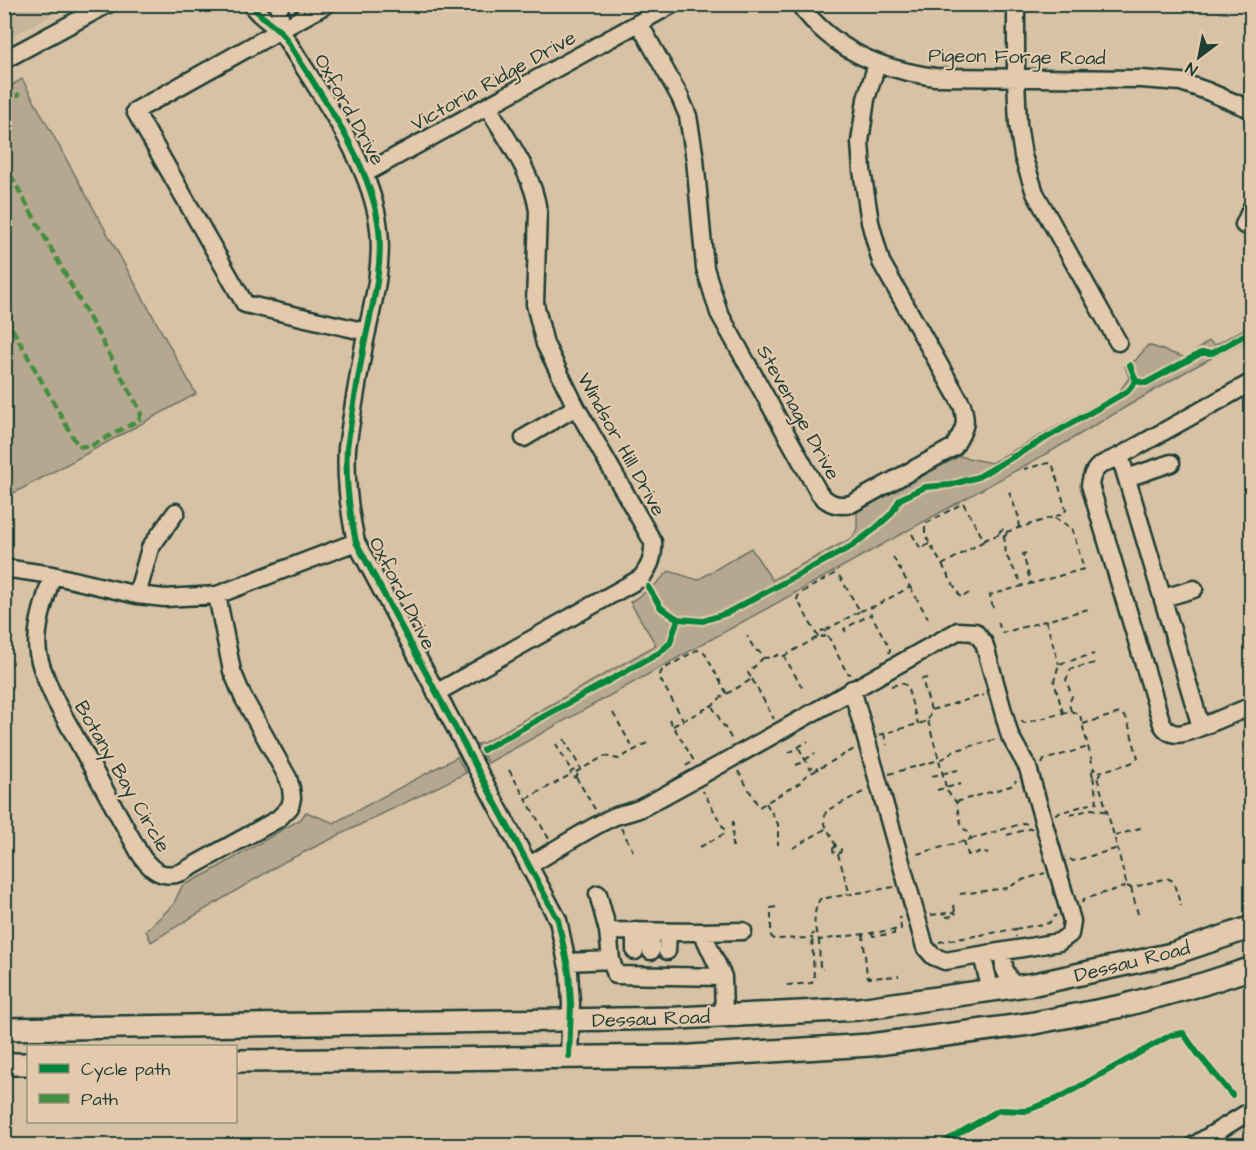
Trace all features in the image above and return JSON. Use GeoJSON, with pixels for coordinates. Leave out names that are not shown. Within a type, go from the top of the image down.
{"type":"FeatureCollection","features":[{"type":"Feature","properties":{"kind":"main road","name":"Dessau Road"},"geometry":{"type":"LineString","coordinates":[[4,1029],[570,1020],[724,1016],[859,1009],[1013,987],[1172,954],[1251,927]]}},
{"type":"Feature","properties":{"kind":"main road","name":"Dessau Road"},"geometry":{"type":"LineString","coordinates":[[237,1061],[691,1056],[870,1045],[1029,1024],[1122,1006],[1251,968]]}},
{"type":"Feature","properties":{"kind":"main road"},"geometry":{"type":"LineString","coordinates":[[4,1064],[27,1064]]}},
{"type":"Feature","properties":{"kind":"street"},"geometry":{"type":"LineString","coordinates":[[4,60],[108,4]]}},
{"type":"Feature","properties":{"kind":"street"},"geometry":{"type":"LineString","coordinates":[[251,4],[256,14],[281,30]]}},
{"type":"Feature","properties":{"kind":"street"},"geometry":{"type":"LineString","coordinates":[[279,4],[281,30]]}},
{"type":"Feature","properties":{"kind":"street"},"geometry":{"type":"LineString","coordinates":[[327,4],[135,111],[245,304],[368,332]]}},
{"type":"Feature","properties":{"kind":"street","name":"Victoria Ridge Drive"},"geometry":{"type":"LineString","coordinates":[[364,174],[673,4]]}},
{"type":"Feature","properties":{"kind":"street","name":"Pigeon Forge Road"},"geometry":{"type":"LineString","coordinates":[[799,4],[809,17],[840,44],[877,64],[906,73],[1016,79],[1142,79],[1181,82],[1207,90],[1251,110]]}},
{"type":"Feature","properties":{"kind":"street"},"geometry":{"type":"LineString","coordinates":[[1016,4],[1018,124],[1023,156],[1035,193],[1118,342]]}},
{"type":"Feature","properties":{"kind":"street","name":"Stevenage Drive"},"geometry":{"type":"LineString","coordinates":[[639,23],[688,116],[694,150],[705,268],[719,314],[819,494],[834,505],[843,506],[851,504],[954,447],[967,421],[962,405],[881,261],[870,222],[860,142],[866,99],[877,64]]}},
{"type":"Feature","properties":{"kind":"street","name":"Oxford Drive"},"geometry":{"type":"LineString","coordinates":[[281,30],[350,143],[375,204],[381,249],[380,270],[346,448],[345,472],[348,504],[356,542],[558,920],[567,962],[569,1056]]}},
{"type":"Feature","properties":{"kind":"street","name":"Windsor Hill Drive"},"geometry":{"type":"LineString","coordinates":[[436,693],[641,578],[650,566],[653,554],[653,542],[576,407],[545,344],[535,304],[538,211],[536,196],[531,182],[488,107]]}},
{"type":"Feature","properties":{"kind":"street"},"geometry":{"type":"LineString","coordinates":[[1244,225],[1251,207]]}},
{"type":"Feature","properties":{"kind":"street"},"geometry":{"type":"LineString","coordinates":[[1251,382],[1095,468],[1090,485],[1155,702],[1166,730],[1174,734],[1184,734],[1251,706]]}},
{"type":"Feature","properties":{"kind":"street"},"geometry":{"type":"LineString","coordinates":[[524,438],[576,407]]}},
{"type":"Feature","properties":{"kind":"street"},"geometry":{"type":"LineString","coordinates":[[1120,456],[1201,727]]}},
{"type":"Feature","properties":{"kind":"street"},"geometry":{"type":"LineString","coordinates":[[1127,478],[1171,464]]}},
{"type":"Feature","properties":{"kind":"street"},"geometry":{"type":"LineString","coordinates":[[137,595],[150,548],[176,512]]}},
{"type":"Feature","properties":{"kind":"street"},"geometry":{"type":"LineString","coordinates":[[4,568],[52,575],[137,595],[165,598],[217,595],[356,542]]}},
{"type":"Feature","properties":{"kind":"street","name":"Botany Bay Circle"},"geometry":{"type":"LineString","coordinates":[[52,575],[39,626],[38,643],[38,654],[47,683],[139,852],[154,871],[167,875],[182,872],[278,819],[290,807],[292,798],[288,778],[243,697],[232,671],[217,595]]}},
{"type":"Feature","properties":{"kind":"street"},"geometry":{"type":"LineString","coordinates":[[1163,598],[1194,589]]}},
{"type":"Feature","properties":{"kind":"street"},"geometry":{"type":"LineString","coordinates":[[530,865],[613,817],[640,808],[853,682],[957,631],[975,632],[984,643],[1010,736],[1028,768],[1072,921],[1070,934],[1059,942],[1003,952],[945,961],[933,956],[925,946],[853,682]]}},
{"type":"Feature","properties":{"kind":"street"},"geometry":{"type":"LineString","coordinates":[[598,894],[616,975],[651,964],[723,977]]}},
{"type":"Feature","properties":{"kind":"street"},"geometry":{"type":"LineString","coordinates":[[608,931],[743,932]]}},
{"type":"Feature","properties":{"kind":"street"},"geometry":{"type":"LineString","coordinates":[[651,932],[651,964]]}},
{"type":"Feature","properties":{"kind":"street"},"geometry":{"type":"LineString","coordinates":[[651,932],[651,964]]}},
{"type":"Feature","properties":{"kind":"street"},"geometry":{"type":"LineString","coordinates":[[702,932],[723,977],[724,1016]]}},
{"type":"Feature","properties":{"kind":"street"},"geometry":{"type":"LineString","coordinates":[[1003,952],[1004,968],[1013,987]]}},
{"type":"Feature","properties":{"kind":"street"},"geometry":{"type":"LineString","coordinates":[[982,955],[988,979],[985,991]]}},
{"type":"Feature","properties":{"kind":"street"},"geometry":{"type":"LineString","coordinates":[[567,962],[611,960]]}},
{"type":"Feature","properties":{"kind":"street"},"geometry":{"type":"LineString","coordinates":[[1193,1146],[1247,1113]]}},
{"type":"Feature","properties":{"kind":"path"},"geometry":{"type":"LineString","coordinates":[[942,565],[1002,531],[1006,532],[1063,514],[1066,510],[1053,466],[1048,463],[1024,469]]}},
{"type":"Feature","properties":{"kind":"path"},"geometry":{"type":"LineString","coordinates":[[1009,492],[1020,520],[1018,528]]}},
{"type":"Feature","properties":{"kind":"path"},"geometry":{"type":"LineString","coordinates":[[969,593],[961,598],[925,535],[925,524],[963,503],[984,540]]}},
{"type":"Feature","properties":{"kind":"path"},"geometry":{"type":"LineString","coordinates":[[993,608],[990,596],[1084,569],[1072,528],[1053,517]]}},
{"type":"Feature","properties":{"kind":"path"},"geometry":{"type":"LineString","coordinates":[[1006,532],[1004,537],[1006,555],[1023,586]]}},
{"type":"Feature","properties":{"kind":"path"},"geometry":{"type":"LineString","coordinates":[[912,534],[921,549],[930,543]]}},
{"type":"Feature","properties":{"kind":"path"},"geometry":{"type":"LineString","coordinates":[[1000,534],[1004,537]]}},
{"type":"Feature","properties":{"kind":"path"},"geometry":{"type":"LineString","coordinates":[[1026,553],[1023,554],[1031,584]]}},
{"type":"Feature","properties":{"kind":"path"},"geometry":{"type":"LineString","coordinates":[[893,557],[928,618]]}},
{"type":"Feature","properties":{"kind":"path"},"geometry":{"type":"LineString","coordinates":[[826,636],[824,638],[819,636],[797,599],[799,594],[834,574],[840,577],[860,611]]}},
{"type":"Feature","properties":{"kind":"path"},"geometry":{"type":"LineString","coordinates":[[774,719],[748,673],[763,658],[780,654],[784,656],[819,636],[820,632],[860,611],[875,606],[910,586]]}},
{"type":"Feature","properties":{"kind":"path"},"geometry":{"type":"LineString","coordinates":[[846,632],[844,630],[871,614],[875,606]]}},
{"type":"Feature","properties":{"kind":"path"},"geometry":{"type":"LineString","coordinates":[[998,622],[1000,634],[1092,608]]}},
{"type":"Feature","properties":{"kind":"path"},"geometry":{"type":"LineString","coordinates":[[871,614],[890,649],[888,657]]}},
{"type":"Feature","properties":{"kind":"path"},"geometry":{"type":"LineString","coordinates":[[1046,621],[1059,664],[1054,681],[1064,713]]}},
{"type":"Feature","properties":{"kind":"path"},"geometry":{"type":"LineString","coordinates":[[824,631],[853,682]]}},
{"type":"Feature","properties":{"kind":"path"},"geometry":{"type":"LineString","coordinates":[[747,636],[763,658]]}},
{"type":"Feature","properties":{"kind":"path"},"geometry":{"type":"LineString","coordinates":[[684,721],[659,677],[662,670],[697,650],[704,652],[727,694]]}},
{"type":"Feature","properties":{"kind":"path"},"geometry":{"type":"LineString","coordinates":[[1059,664],[1094,654]]}},
{"type":"Feature","properties":{"kind":"path"},"geometry":{"type":"LineString","coordinates":[[784,656],[803,689]]}},
{"type":"Feature","properties":{"kind":"path"},"geometry":{"type":"LineString","coordinates":[[1071,711],[1069,704],[1072,696],[1066,680],[1071,669],[1095,663]]}},
{"type":"Feature","properties":{"kind":"path"},"geometry":{"type":"LineString","coordinates":[[927,678],[922,680],[931,710],[928,721],[942,774],[946,788],[956,802],[962,827],[969,833],[971,839]]}},
{"type":"Feature","properties":{"kind":"path"},"geometry":{"type":"LineString","coordinates":[[673,726],[712,706],[752,679]]}},
{"type":"Feature","properties":{"kind":"path"},"geometry":{"type":"LineString","coordinates":[[885,687],[902,682],[907,686],[918,724]]}},
{"type":"Feature","properties":{"kind":"path"},"geometry":{"type":"LineString","coordinates":[[931,710],[987,694]]}},
{"type":"Feature","properties":{"kind":"path"},"geometry":{"type":"LineString","coordinates":[[712,706],[731,738],[737,740]]}},
{"type":"Feature","properties":{"kind":"path"},"geometry":{"type":"LineString","coordinates":[[1018,720],[1024,723],[1071,711],[1080,715],[1094,770],[1092,772],[1097,802],[1052,814],[1054,820]]}},
{"type":"Feature","properties":{"kind":"path"},"geometry":{"type":"LineString","coordinates":[[613,713],[634,750]]}},
{"type":"Feature","properties":{"kind":"path"},"geometry":{"type":"LineString","coordinates":[[1082,724],[1120,713],[1127,719],[1138,758],[1131,763],[1099,772],[1094,770]]}},
{"type":"Feature","properties":{"kind":"path"},"geometry":{"type":"LineString","coordinates":[[669,719],[694,761],[684,767]]}},
{"type":"Feature","properties":{"kind":"path"},"geometry":{"type":"LineString","coordinates":[[875,733],[884,734],[928,721]]}},
{"type":"Feature","properties":{"kind":"path"},"geometry":{"type":"LineString","coordinates":[[884,734],[887,746]]}},
{"type":"Feature","properties":{"kind":"path"},"geometry":{"type":"LineString","coordinates":[[887,775],[946,758],[953,751],[1000,738],[1002,746]]}},
{"type":"Feature","properties":{"kind":"path"},"geometry":{"type":"LineString","coordinates":[[564,740],[581,769]]}},
{"type":"Feature","properties":{"kind":"path"},"geometry":{"type":"LineString","coordinates":[[789,753],[808,741]]}},
{"type":"Feature","properties":{"kind":"path"},"geometry":{"type":"LineString","coordinates":[[526,799],[605,756],[618,759],[647,743]]}},
{"type":"Feature","properties":{"kind":"path"},"geometry":{"type":"LineString","coordinates":[[556,744],[598,815]]}},
{"type":"Feature","properties":{"kind":"path"},"geometry":{"type":"LineString","coordinates":[[738,771],[759,807],[801,782],[804,777],[854,750],[855,744]]}},
{"type":"Feature","properties":{"kind":"path"},"geometry":{"type":"LineString","coordinates":[[1040,770],[1044,760],[1088,747]]}},
{"type":"Feature","properties":{"kind":"path"},"geometry":{"type":"LineString","coordinates":[[799,748],[810,769],[815,766],[818,770]]}},
{"type":"Feature","properties":{"kind":"path"},"geometry":{"type":"LineString","coordinates":[[796,765],[815,753]]}},
{"type":"Feature","properties":{"kind":"path"},"geometry":{"type":"LineString","coordinates":[[509,770],[550,841]]}},
{"type":"Feature","properties":{"kind":"path"},"geometry":{"type":"LineString","coordinates":[[932,776],[958,770]]}},
{"type":"Feature","properties":{"kind":"path"},"geometry":{"type":"LineString","coordinates":[[1099,772],[1097,777],[1139,918]]}},
{"type":"Feature","properties":{"kind":"path"},"geometry":{"type":"LineString","coordinates":[[573,773],[572,777],[576,777]]}},
{"type":"Feature","properties":{"kind":"path"},"geometry":{"type":"LineString","coordinates":[[1093,776],[1097,777]]}},
{"type":"Feature","properties":{"kind":"path"},"geometry":{"type":"LineString","coordinates":[[956,802],[1014,785],[1018,777]]}},
{"type":"Feature","properties":{"kind":"path"},"geometry":{"type":"LineString","coordinates":[[937,790],[961,784]]}},
{"type":"Feature","properties":{"kind":"path"},"geometry":{"type":"LineString","coordinates":[[694,789],[703,791],[724,829],[724,834],[700,848]]}},
{"type":"Feature","properties":{"kind":"path"},"geometry":{"type":"LineString","coordinates":[[838,854],[841,848],[836,846],[824,822],[826,811],[865,790],[869,797]]}},
{"type":"Feature","properties":{"kind":"path"},"geometry":{"type":"LineString","coordinates":[[766,803],[778,824],[778,844]]}},
{"type":"Feature","properties":{"kind":"path"},"geometry":{"type":"LineString","coordinates":[[1070,815],[1092,809],[1108,812]]}},
{"type":"Feature","properties":{"kind":"path"},"geometry":{"type":"LineString","coordinates":[[733,821],[732,846],[738,846]]}},
{"type":"Feature","properties":{"kind":"path"},"geometry":{"type":"LineString","coordinates":[[628,823],[620,826],[633,851]]}},
{"type":"Feature","properties":{"kind":"path"},"geometry":{"type":"LineString","coordinates":[[910,857],[1024,823],[1035,827],[1007,835]]}},
{"type":"Feature","properties":{"kind":"path"},"geometry":{"type":"LineString","coordinates":[[1115,836],[1143,827]]}},
{"type":"Feature","properties":{"kind":"path"},"geometry":{"type":"LineString","coordinates":[[793,848],[827,828]]}},
{"type":"Feature","properties":{"kind":"path"},"geometry":{"type":"LineString","coordinates":[[964,841],[968,855],[982,852],[988,854]]}},
{"type":"Feature","properties":{"kind":"path"},"geometry":{"type":"LineString","coordinates":[[836,846],[833,851],[838,854],[850,895]]}},
{"type":"Feature","properties":{"kind":"path"},"geometry":{"type":"LineString","coordinates":[[1065,855],[1073,861],[1117,847]]}},
{"type":"Feature","properties":{"kind":"path"},"geometry":{"type":"LineString","coordinates":[[960,894],[1008,888],[1019,881],[1047,873]]}},
{"type":"Feature","properties":{"kind":"path"},"geometry":{"type":"LineString","coordinates":[[1079,907],[1084,899],[1167,878],[1173,881],[1181,906]]}},
{"type":"Feature","properties":{"kind":"path"},"geometry":{"type":"LineString","coordinates":[[823,969],[820,969],[815,907],[820,899],[892,889],[895,881]]}},
{"type":"Feature","properties":{"kind":"path"},"geometry":{"type":"LineString","coordinates":[[925,916],[955,912],[954,905]]}},
{"type":"Feature","properties":{"kind":"path"},"geometry":{"type":"LineString","coordinates":[[776,907],[771,908],[771,936],[774,939],[813,938]]}},
{"type":"Feature","properties":{"kind":"path"},"geometry":{"type":"LineString","coordinates":[[928,908],[933,924]]}},
{"type":"Feature","properties":{"kind":"path"},"geometry":{"type":"LineString","coordinates":[[938,942],[1049,923],[1056,915],[1056,908]]}},
{"type":"Feature","properties":{"kind":"path"},"geometry":{"type":"LineString","coordinates":[[819,940],[880,934],[901,929],[900,917]]}},
{"type":"Feature","properties":{"kind":"path"},"geometry":{"type":"LineString","coordinates":[[1015,929],[1017,939]]}},
{"type":"Feature","properties":{"kind":"path"},"geometry":{"type":"LineString","coordinates":[[787,985],[812,983],[814,979],[813,938],[816,930]]}},
{"type":"Feature","properties":{"kind":"path"},"geometry":{"type":"LineString","coordinates":[[863,934],[867,976],[869,978],[899,976]]}},
{"type":"Feature","properties":{"kind":"shaded area"},"geometry":{"type":"Polygon","coordinates":[[[5,4],[70,4],[70,5],[5,40],[5,4]]]}},
{"type":"Feature","properties":{"kind":"shaded area"},"geometry":{"type":"Polygon","coordinates":[[[22,79],[196,394],[5,498],[4,90],[22,79]]]}},
{"type":"Feature","properties":{"kind":"shaded area"},"geometry":{"type":"Polygon","coordinates":[[[1251,325],[1251,337],[1187,371],[1053,450],[488,763],[477,744],[483,743],[656,645],[630,602],[652,588],[669,571],[698,580],[751,548],[772,580],[852,538],[857,529],[857,512],[959,456],[991,463],[1119,392],[1129,378],[1125,366],[1136,360],[1148,345],[1186,358],[1209,341],[1215,345],[1251,325]]]}},
{"type":"Feature","properties":{"kind":"shaded area"},"geometry":{"type":"Polygon","coordinates":[[[457,757],[466,773],[282,863],[151,942],[146,931],[173,905],[182,886],[301,819],[306,812],[334,823],[457,757]]]}},
{"type":"Feature","properties":{"kind":"marked path"},"geometry":{"type":"LineString","coordinates":[[4,102],[20,94]]}},
{"type":"Feature","properties":{"kind":"marked path"},"geometry":{"type":"LineString","coordinates":[[4,163],[141,412],[139,420],[89,447],[78,446],[4,314]]}},
{"type":"Feature","properties":{"kind":"cycle path"},"geometry":{"type":"LineString","coordinates":[[251,4],[282,34],[329,106],[355,155],[374,204],[380,244],[378,273],[347,448],[348,495],[356,542],[558,920],[569,972],[571,1004],[569,1056]]}},
{"type":"Feature","properties":{"kind":"cycle path"},"geometry":{"type":"LineString","coordinates":[[1136,381],[1146,383],[1201,353],[1212,353],[1252,331]]}},
{"type":"Feature","properties":{"kind":"cycle path"},"geometry":{"type":"LineString","coordinates":[[648,587],[661,608],[678,619],[703,621],[727,613],[852,546],[891,514],[900,499],[925,487],[950,485],[978,477],[1128,391],[1136,381],[1130,365]]}},
{"type":"Feature","properties":{"kind":"cycle path"},"geometry":{"type":"LineString","coordinates":[[483,750],[659,653],[670,643],[678,619]]}},
{"type":"Feature","properties":{"kind":"cycle path"},"geometry":{"type":"LineString","coordinates":[[937,1146],[999,1110],[1025,1111],[1059,1098],[1171,1035],[1183,1033],[1232,1095]]}}]}
